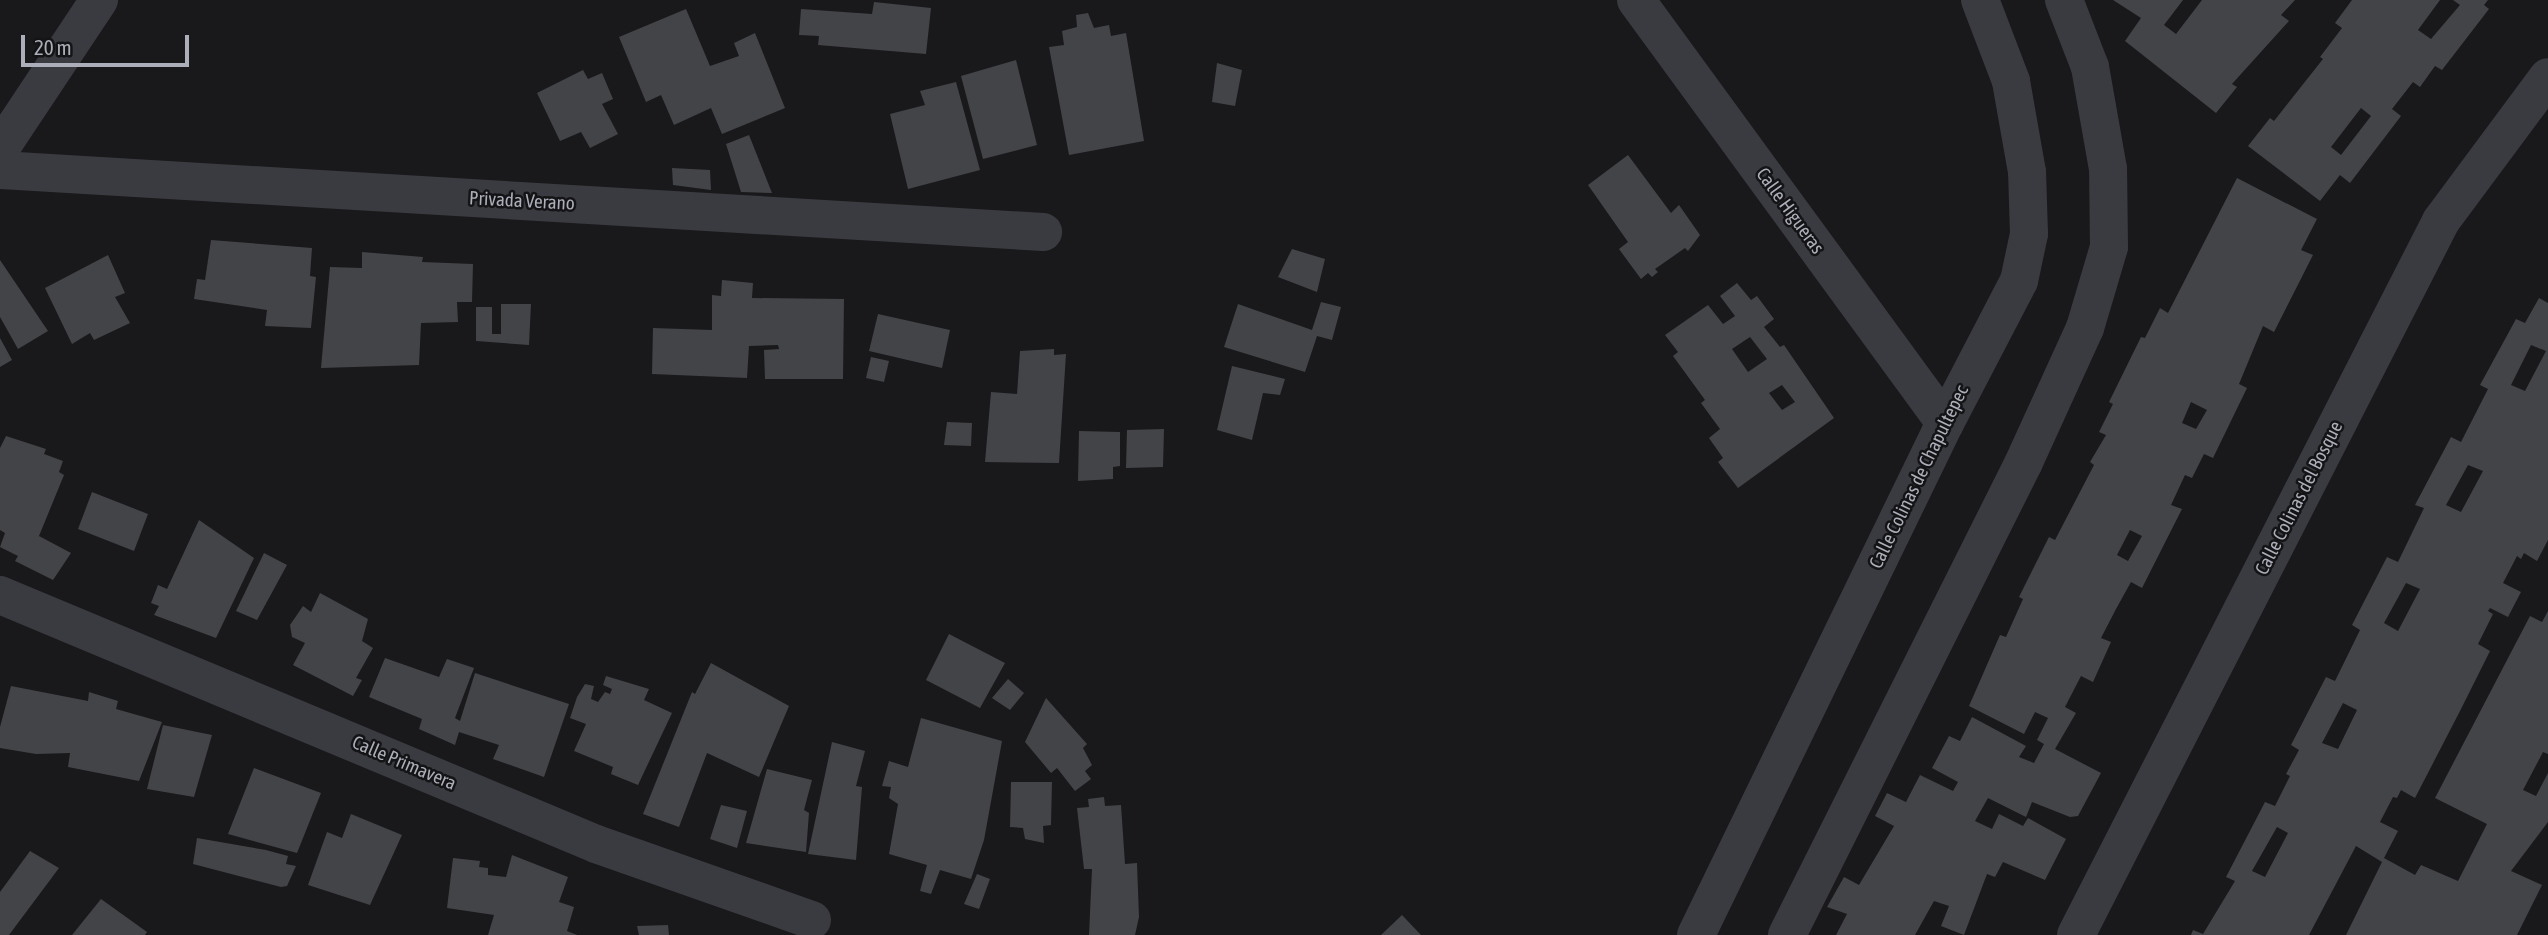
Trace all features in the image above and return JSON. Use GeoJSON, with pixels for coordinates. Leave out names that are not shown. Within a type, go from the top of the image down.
{"type":"FeatureCollection","features":[{"type":"Feature","properties":{"kind":"street"},"geometry":{"type":"LineString","coordinates":[[0,149],[99,0]]}},
{"type":"Feature","properties":{"kind":"street","name":"Calle Higueras"},"geometry":{"type":"LineString","coordinates":[[1636,0],[1945,423]]}},
{"type":"Feature","properties":{"kind":"street","name":"Calle Colinas de Chapultepec"},"geometry":{"type":"LineString","coordinates":[[1696,935],[1945,423],[2019,281],[2029,233],[2028,172],[2011,81],[1980,0]]}},
{"type":"Feature","properties":{"kind":"street"},"geometry":{"type":"LineString","coordinates":[[1787,935],[2023,464],[2085,328],[2109,247],[2108,169],[2090,67],[2064,0]]}},
{"type":"Feature","properties":{"kind":"street","name":"Calle Colinas del Bosque"},"geometry":{"type":"LineString","coordinates":[[2076,935],[2441,221],[2548,77]]}},
{"type":"Feature","properties":{"kind":"street","name":"Privada Verano"},"geometry":{"type":"LineString","coordinates":[[0,170],[1043,232]]}},
{"type":"Feature","properties":{"kind":"street","name":"Calle Primavera"},"geometry":{"type":"LineString","coordinates":[[0,594],[596,844],[812,920]]}},
{"type":"Feature","properties":{"kind":"building"},"geometry":{"type":"Polygon","coordinates":[[[2113,0],[2183,0],[2164,25],[2176,34],[2202,0],[2295,0],[2281,15],[2289,21],[2232,84],[2237,87],[2216,113],[2125,41],[2141,18],[2113,0]]]}},
{"type":"Feature","properties":{"kind":"building"},"geometry":{"type":"Polygon","coordinates":[[[2352,0],[2440,0],[2418,30],[2431,39],[2460,5],[2453,0],[2488,0],[2484,5],[2489,9],[2442,70],[2435,66],[2420,87],[2413,82],[2392,109],[2401,116],[2350,183],[2340,175],[2320,201],[2248,146],[2270,118],[2274,121],[2323,59],[2320,57],[2342,28],[2335,23],[2352,0]],[[2361,108],[2331,147],[2341,155],[2371,116],[2361,108]]]}},
{"type":"Feature","properties":{"kind":"building"},"geometry":{"type":"Polygon","coordinates":[[[874,2],[931,8],[926,54],[818,45],[819,36],[799,35],[801,9],[872,14],[874,2]]]}},
{"type":"Feature","properties":{"kind":"building"},"geometry":{"type":"Polygon","coordinates":[[[686,9],[710,66],[739,56],[734,43],[755,33],[785,108],[722,134],[711,108],[674,125],[661,95],[646,102],[619,37],[686,9]]]}},
{"type":"Feature","properties":{"kind":"building"},"geometry":{"type":"Polygon","coordinates":[[[1088,13],[1094,28],[1109,25],[1111,36],[1126,33],[1144,141],[1069,155],[1049,47],[1064,45],[1062,31],[1077,27],[1076,15],[1088,13]]]}},
{"type":"Feature","properties":{"kind":"building"},"geometry":{"type":"Polygon","coordinates":[[[1016,60],[1037,145],[983,159],[961,76],[1016,60]]]}},
{"type":"Feature","properties":{"kind":"building"},"geometry":{"type":"Polygon","coordinates":[[[1217,63],[1242,70],[1235,106],[1212,102],[1217,63]]]}},
{"type":"Feature","properties":{"kind":"building"},"geometry":{"type":"Polygon","coordinates":[[[583,70],[588,79],[602,73],[613,99],[602,104],[618,134],[590,148],[581,132],[560,141],[537,93],[583,70]]]}},
{"type":"Feature","properties":{"kind":"building"},"geometry":{"type":"Polygon","coordinates":[[[956,82],[980,170],[908,189],[890,114],[925,105],[920,91],[956,82]]]}},
{"type":"Feature","properties":{"kind":"building"},"geometry":{"type":"Polygon","coordinates":[[[749,135],[772,193],[741,192],[726,144],[749,135]]]}},
{"type":"Feature","properties":{"kind":"building"},"geometry":{"type":"Polygon","coordinates":[[[1628,155],[1671,213],[1679,205],[1700,235],[1688,251],[1685,248],[1655,269],[1658,272],[1652,277],[1648,273],[1641,279],[1619,249],[1628,242],[1588,185],[1628,155]]]}},
{"type":"Feature","properties":{"kind":"building"},"geometry":{"type":"Polygon","coordinates":[[[672,168],[710,170],[711,190],[673,185],[672,168]]]}},
{"type":"Feature","properties":{"kind":"building"},"geometry":{"type":"Polygon","coordinates":[[[2237,178],[2317,219],[2301,250],[2313,255],[2274,332],[2263,326],[2239,384],[2247,388],[2213,458],[2204,454],[2192,478],[2185,475],[2171,505],[2182,509],[2142,588],[2131,582],[2101,638],[2111,642],[2093,682],[2081,676],[2065,707],[2076,713],[2055,749],[2101,773],[2078,816],[2070,817],[2032,802],[2026,817],[1988,798],[1975,821],[1992,829],[1999,814],[2023,826],[2028,818],[2066,839],[2045,880],[2003,862],[1995,877],[1987,874],[1964,935],[1941,926],[1949,906],[1934,901],[1915,935],[1836,935],[1847,914],[1827,907],[1844,877],[1859,885],[1894,826],[1875,816],[1887,793],[1906,802],[1920,775],[1953,791],[1958,782],[1932,768],[1949,736],[1960,741],[1972,717],[2026,746],[2019,757],[2034,763],[2044,744],[2037,740],[2048,718],[2035,712],[2024,734],[1969,706],[2000,635],[2006,637],[2023,599],[2019,597],[2049,537],[2055,540],[2094,465],[2090,462],[2106,435],[2099,432],[2113,404],[2109,402],[2141,337],[2145,338],[2160,308],[2168,313],[2237,178]],[[2191,402],[2182,423],[2196,429],[2207,410],[2191,402]],[[2130,530],[2117,555],[2128,561],[2142,536],[2130,530]]]}},
{"type":"Feature","properties":{"kind":"building"},"geometry":{"type":"Polygon","coordinates":[[[211,240],[312,248],[310,276],[316,277],[311,328],[265,326],[267,310],[194,299],[197,279],[205,280],[211,240]]]}},
{"type":"Feature","properties":{"kind":"building"},"geometry":{"type":"Polygon","coordinates":[[[1292,249],[1325,259],[1317,292],[1278,277],[1292,249]]]}},
{"type":"Feature","properties":{"kind":"building"},"geometry":{"type":"Polygon","coordinates":[[[362,252],[423,257],[422,262],[473,264],[472,302],[457,302],[458,322],[421,323],[419,365],[321,368],[330,267],[362,268],[362,252]]]}},
{"type":"Feature","properties":{"kind":"building"},"geometry":{"type":"Polygon","coordinates":[[[108,255],[125,293],[115,297],[130,323],[94,340],[90,333],[72,344],[45,288],[108,255]]]}},
{"type":"Feature","properties":{"kind":"building"},"geometry":{"type":"Polygon","coordinates":[[[0,260],[48,331],[18,349],[0,317],[0,260]]]}},
{"type":"Feature","properties":{"kind":"building"},"geometry":{"type":"Polygon","coordinates":[[[722,280],[753,283],[752,298],[844,299],[843,379],[765,379],[764,350],[779,349],[778,345],[749,346],[747,378],[652,374],[653,328],[712,330],[712,295],[721,296],[722,280]]]}},
{"type":"Feature","properties":{"kind":"building"},"geometry":{"type":"Polygon","coordinates":[[[1737,283],[1751,300],[1757,296],[1774,319],[1764,327],[1780,347],[1784,345],[1834,418],[1738,488],[1718,462],[1723,458],[1709,438],[1720,429],[1701,403],[1705,400],[1673,356],[1678,352],[1665,335],[1708,305],[1723,324],[1735,316],[1720,296],[1737,283]],[[1750,337],[1732,349],[1748,372],[1767,359],[1750,337]],[[1782,385],[1769,393],[1782,410],[1795,402],[1782,385]]]}},
{"type":"Feature","properties":{"kind":"building"},"geometry":{"type":"Polygon","coordinates":[[[2539,298],[2548,303],[2548,540],[2537,561],[2524,553],[2521,559],[2517,556],[2503,583],[2521,592],[2508,617],[2490,608],[2488,611],[2493,614],[2478,644],[2490,651],[2460,711],[2415,798],[2401,790],[2397,798],[2393,797],[2380,822],[2398,831],[2384,858],[2415,875],[2421,865],[2458,881],[2487,824],[2435,798],[2530,616],[2542,622],[2548,611],[2548,754],[2543,752],[2523,790],[2536,796],[2548,773],[2548,822],[2511,871],[2542,885],[2517,935],[2346,935],[2382,862],[2356,846],[2309,935],[2191,935],[2193,930],[2203,934],[2235,881],[2226,877],[2265,802],[2275,806],[2290,776],[2286,774],[2299,750],[2291,745],[2326,677],[2335,681],[2360,630],[2352,625],[2387,557],[2398,562],[2424,508],[2415,505],[2451,437],[2461,442],[2488,389],[2480,385],[2516,319],[2525,323],[2539,298]],[[2531,345],[2511,385],[2525,391],[2546,351],[2531,345]],[[2468,465],[2446,505],[2461,512],[2483,471],[2468,465]],[[2406,583],[2384,623],[2398,631],[2420,589],[2406,583]],[[2343,703],[2322,743],[2338,749],[2357,710],[2343,703]],[[2277,827],[2252,871],[2265,877],[2288,833],[2277,827]]]}},
{"type":"Feature","properties":{"kind":"building"},"geometry":{"type":"Polygon","coordinates":[[[1321,302],[1341,307],[1332,340],[1317,336],[1305,372],[1224,347],[1238,304],[1312,330],[1321,302]]]}},
{"type":"Feature","properties":{"kind":"building"},"geometry":{"type":"Polygon","coordinates":[[[501,304],[531,304],[529,345],[476,341],[476,307],[492,307],[492,334],[501,334],[501,304]]]}},
{"type":"Feature","properties":{"kind":"building"},"geometry":{"type":"Polygon","coordinates":[[[878,314],[950,330],[942,368],[869,351],[878,314]]]}},
{"type":"Feature","properties":{"kind":"building"},"geometry":{"type":"Polygon","coordinates":[[[0,338],[12,360],[0,367],[0,338]]]}},
{"type":"Feature","properties":{"kind":"building"},"geometry":{"type":"Polygon","coordinates":[[[1054,349],[1054,355],[1066,354],[1059,463],[985,462],[991,392],[1017,394],[1020,351],[1054,349]]]}},
{"type":"Feature","properties":{"kind":"building"},"geometry":{"type":"Polygon","coordinates":[[[871,357],[889,361],[884,382],[866,378],[871,357]]]}},
{"type":"Feature","properties":{"kind":"building"},"geometry":{"type":"Polygon","coordinates":[[[1232,366],[1285,379],[1280,395],[1263,393],[1252,440],[1217,430],[1232,366]]]}},
{"type":"Feature","properties":{"kind":"building"},"geometry":{"type":"Polygon","coordinates":[[[947,422],[972,423],[971,446],[944,445],[947,422]]]}},
{"type":"Feature","properties":{"kind":"building"},"geometry":{"type":"Polygon","coordinates":[[[1164,429],[1163,467],[1126,468],[1127,430],[1164,429]]]}},
{"type":"Feature","properties":{"kind":"building"},"geometry":{"type":"Polygon","coordinates":[[[1079,431],[1120,432],[1120,466],[1113,467],[1113,479],[1078,481],[1079,431]]]}},
{"type":"Feature","properties":{"kind":"building"},"geometry":{"type":"Polygon","coordinates":[[[6,436],[46,449],[44,454],[63,461],[59,472],[64,475],[39,536],[71,553],[53,580],[15,561],[18,556],[0,547],[5,533],[0,530],[0,448],[6,436]]]}},
{"type":"Feature","properties":{"kind":"building"},"geometry":{"type":"Polygon","coordinates":[[[92,492],[148,514],[134,551],[78,529],[92,492]]]}},
{"type":"Feature","properties":{"kind":"building"},"geometry":{"type":"Polygon","coordinates":[[[199,520],[254,558],[216,638],[154,615],[159,606],[151,603],[158,585],[167,589],[199,520]]]}},
{"type":"Feature","properties":{"kind":"building"},"geometry":{"type":"Polygon","coordinates":[[[264,553],[287,565],[257,620],[236,611],[264,553]]]}},
{"type":"Feature","properties":{"kind":"building"},"geometry":{"type":"Polygon","coordinates":[[[320,593],[368,619],[362,641],[373,648],[356,678],[362,680],[353,696],[293,665],[305,643],[292,637],[290,625],[303,606],[311,612],[320,593]]]}},
{"type":"Feature","properties":{"kind":"building"},"geometry":{"type":"Polygon","coordinates":[[[949,634],[1005,663],[980,708],[926,680],[949,634]]]}},
{"type":"Feature","properties":{"kind":"building"},"geometry":{"type":"Polygon","coordinates":[[[385,658],[439,677],[447,659],[474,668],[455,718],[460,721],[475,673],[569,704],[544,777],[493,759],[499,745],[459,732],[455,745],[419,729],[422,719],[369,697],[385,658]]]}},
{"type":"Feature","properties":{"kind":"building"},"geometry":{"type":"Polygon","coordinates":[[[711,663],[789,706],[759,777],[707,753],[679,827],[643,814],[692,692],[695,694],[711,663]]]}},
{"type":"Feature","properties":{"kind":"building"},"geometry":{"type":"Polygon","coordinates":[[[606,676],[649,689],[644,700],[672,713],[638,785],[611,774],[613,767],[574,751],[586,724],[570,718],[577,697],[585,684],[594,686],[591,699],[598,702],[605,692],[610,694],[612,689],[603,685],[606,676]]]}},
{"type":"Feature","properties":{"kind":"building"},"geometry":{"type":"Polygon","coordinates":[[[1008,679],[1024,693],[1010,710],[992,698],[1008,679]]]}},
{"type":"Feature","properties":{"kind":"building"},"geometry":{"type":"Polygon","coordinates":[[[11,686],[88,701],[89,692],[118,701],[116,709],[162,722],[139,781],[68,767],[70,753],[36,754],[0,748],[0,727],[11,686]]]}},
{"type":"Feature","properties":{"kind":"building"},"geometry":{"type":"Polygon","coordinates":[[[1046,698],[1087,744],[1083,748],[1092,765],[1085,771],[1091,779],[1075,791],[1057,768],[1051,773],[1025,742],[1046,698]]]}},
{"type":"Feature","properties":{"kind":"building"},"geometry":{"type":"Polygon","coordinates":[[[921,718],[1002,741],[984,840],[971,879],[940,870],[931,894],[920,891],[927,865],[889,854],[898,804],[889,798],[891,787],[882,786],[889,761],[908,767],[921,718]]]}},
{"type":"Feature","properties":{"kind":"building"},"geometry":{"type":"Polygon","coordinates":[[[163,725],[212,735],[194,797],[147,789],[163,725]]]}},
{"type":"Feature","properties":{"kind":"building"},"geometry":{"type":"Polygon","coordinates":[[[832,742],[865,751],[856,786],[862,787],[856,860],[808,854],[832,742]]]}},
{"type":"Feature","properties":{"kind":"building"},"geometry":{"type":"Polygon","coordinates":[[[254,768],[321,793],[297,853],[228,834],[254,768]]]}},
{"type":"Feature","properties":{"kind":"building"},"geometry":{"type":"Polygon","coordinates":[[[767,769],[812,780],[804,810],[809,813],[806,852],[746,843],[767,769]]]}},
{"type":"Feature","properties":{"kind":"building"},"geometry":{"type":"Polygon","coordinates":[[[1011,782],[1052,782],[1051,825],[1043,826],[1044,843],[1025,839],[1023,828],[1010,827],[1011,782]]]}},
{"type":"Feature","properties":{"kind":"building"},"geometry":{"type":"Polygon","coordinates":[[[1104,797],[1105,806],[1121,805],[1125,864],[1137,863],[1139,917],[1135,935],[1089,935],[1092,869],[1084,869],[1077,808],[1089,807],[1088,799],[1104,797]]]}},
{"type":"Feature","properties":{"kind":"building"},"geometry":{"type":"Polygon","coordinates":[[[721,805],[747,811],[737,848],[710,839],[721,805]]]}},
{"type":"Feature","properties":{"kind":"building"},"geometry":{"type":"Polygon","coordinates":[[[351,814],[402,835],[370,905],[308,885],[327,832],[342,838],[351,814]]]}},
{"type":"Feature","properties":{"kind":"building"},"geometry":{"type":"Polygon","coordinates":[[[197,838],[288,856],[286,864],[296,866],[287,886],[281,887],[193,864],[197,838]]]}},
{"type":"Feature","properties":{"kind":"building"},"geometry":{"type":"Polygon","coordinates":[[[30,851],[59,868],[9,935],[0,935],[0,892],[30,851]]]}},
{"type":"Feature","properties":{"kind":"building"},"geometry":{"type":"Polygon","coordinates":[[[512,855],[568,877],[559,902],[574,907],[567,931],[577,935],[488,935],[494,915],[447,908],[453,858],[480,861],[479,867],[488,868],[488,875],[506,877],[512,855]]]}},
{"type":"Feature","properties":{"kind":"building"},"geometry":{"type":"Polygon","coordinates":[[[977,874],[990,879],[979,909],[964,904],[977,874]]]}},
{"type":"Feature","properties":{"kind":"building"},"geometry":{"type":"Polygon","coordinates":[[[101,899],[147,932],[145,935],[72,935],[101,899]]]}},
{"type":"Feature","properties":{"kind":"building"},"geometry":{"type":"Polygon","coordinates":[[[1402,915],[1421,935],[1381,935],[1402,915]]]}},
{"type":"Feature","properties":{"kind":"building"},"geometry":{"type":"Polygon","coordinates":[[[668,925],[669,935],[639,935],[637,926],[668,925]]]}}]}
